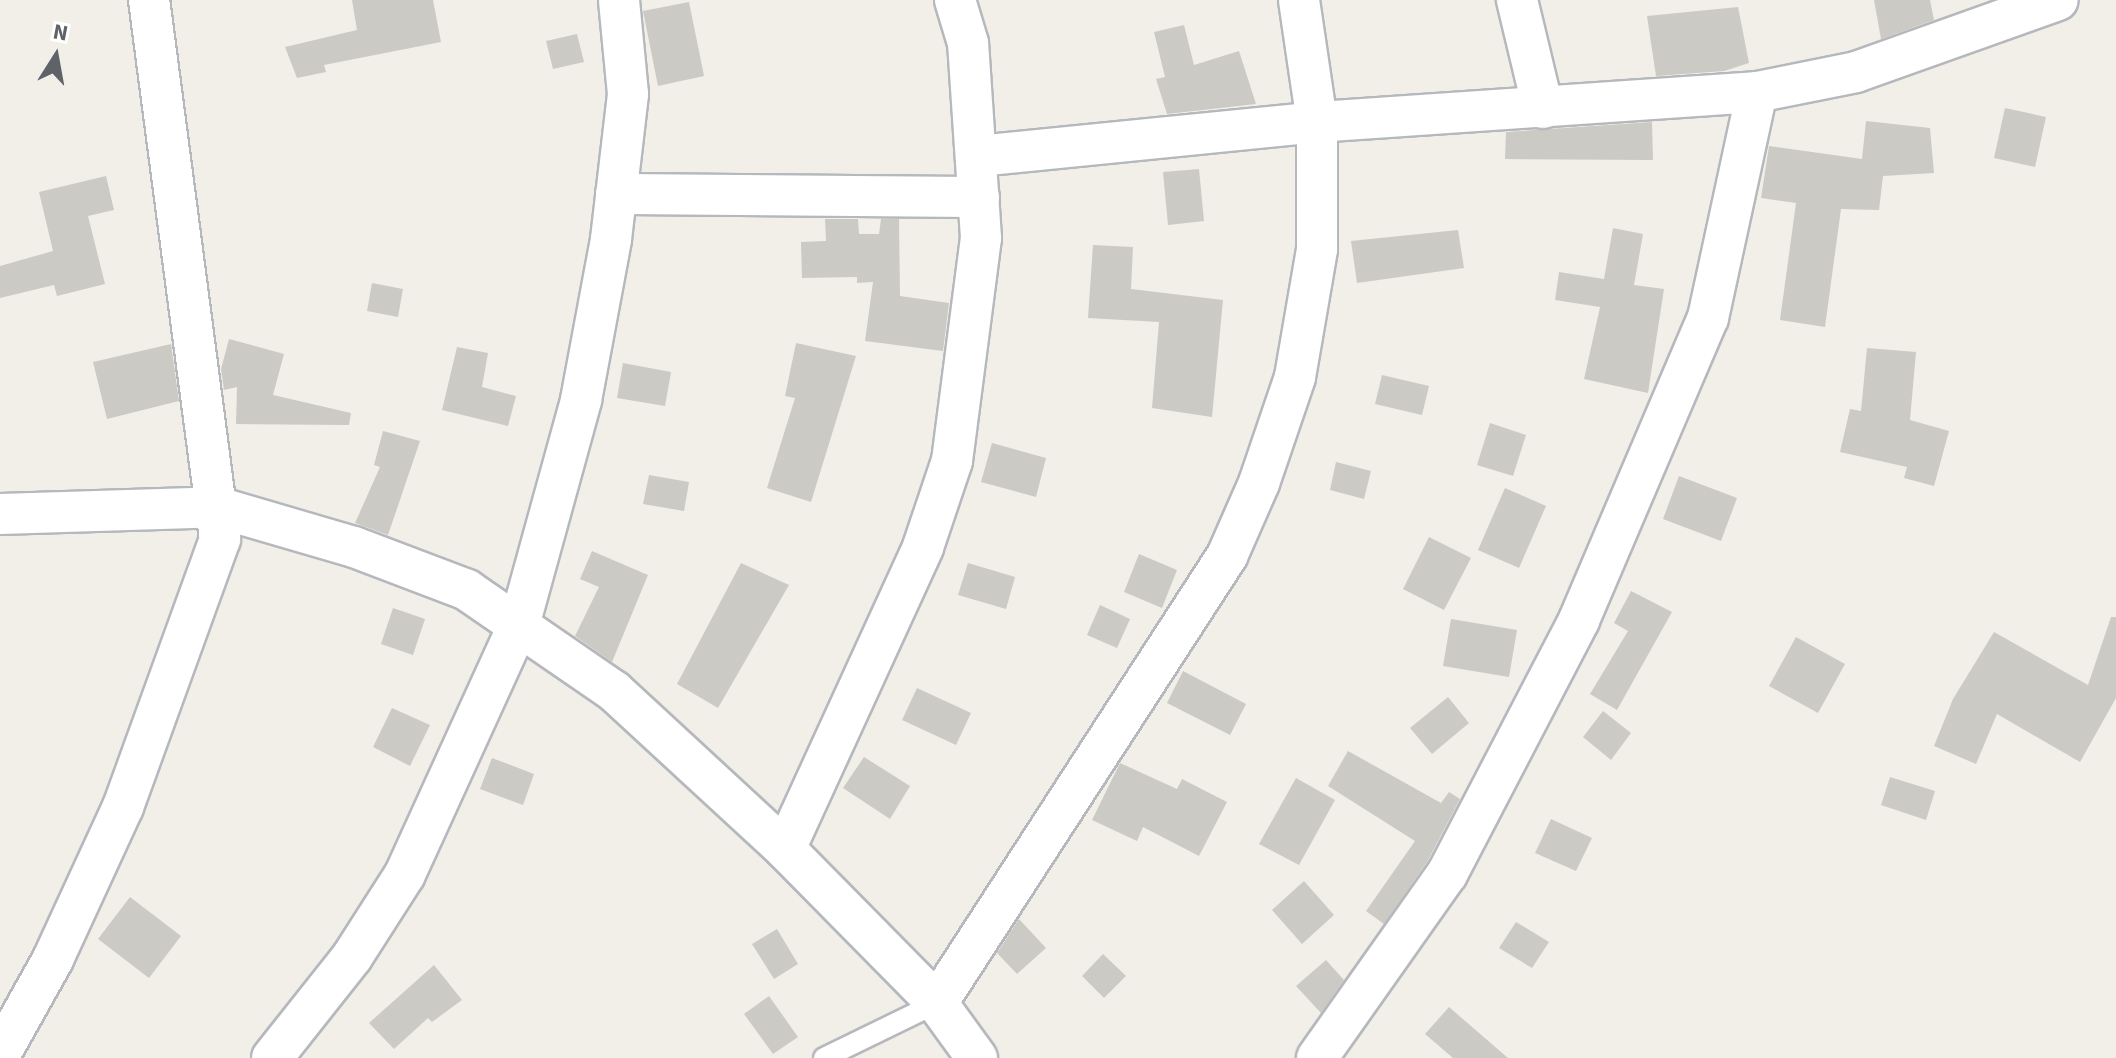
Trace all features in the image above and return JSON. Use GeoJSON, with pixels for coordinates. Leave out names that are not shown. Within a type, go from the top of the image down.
{"type":"FeatureCollection","features":[{"type":"Feature","properties":{"kind":"street"},"geometry":{"type":"LineString","coordinates":[[0,1054],[53,959],[123,807],[215,562],[217,507],[149,0]]}},
{"type":"Feature","properties":{"kind":"street"},"geometry":{"type":"LineString","coordinates":[[272,1058],[352,957],[405,874],[520,622],[581,400],[616,194],[629,56],[619,0]]}},
{"type":"Feature","properties":{"kind":"street"},"geometry":{"type":"LineString","coordinates":[[785,849],[923,547],[952,461],[981,238],[978,156],[968,43],[955,0]]}},
{"type":"Feature","properties":{"kind":"street"},"geometry":{"type":"LineString","coordinates":[[937,1003],[1227,556],[1259,483],[1295,377],[1317,249],[1317,122],[1299,0]]}},
{"type":"Feature","properties":{"kind":"street"},"geometry":{"type":"LineString","coordinates":[[1517,0],[1543,108]]}},
{"type":"Feature","properties":{"kind":"street"},"geometry":{"type":"LineString","coordinates":[[978,156],[1317,122],[1757,92],[1856,72],[2017,8],[2058,0]]}},
{"type":"Feature","properties":{"kind":"street"},"geometry":{"type":"LineString","coordinates":[[1317,1058],[1447,874],[1579,620],[1708,318],[1757,92]]}},
{"type":"Feature","properties":{"kind":"street"},"geometry":{"type":"LineString","coordinates":[[616,194],[979,197]]}},
{"type":"Feature","properties":{"kind":"street"},"geometry":{"type":"LineString","coordinates":[[0,514],[217,507],[354,547],[467,590],[520,622],[614,691],[785,849],[937,1003],[977,1058]]}},
{"type":"Feature","properties":{"kind":"lane"},"geometry":{"type":"LineString","coordinates":[[824,1058],[937,1003]]}},
{"type":"Feature","properties":{"kind":"building"},"geometry":{"type":"Polygon","coordinates":[[[352,0],[433,0],[441,42],[324,65],[326,72],[297,78],[285,47],[357,30],[352,0]]]}},
{"type":"Feature","properties":{"kind":"building"},"geometry":{"type":"Polygon","coordinates":[[[1874,0],[1930,0],[1934,20],[1881,39],[1874,0]]]}},
{"type":"Feature","properties":{"kind":"building"},"geometry":{"type":"Polygon","coordinates":[[[689,2],[704,76],[658,86],[643,11],[689,2]]]}},
{"type":"Feature","properties":{"kind":"building"},"geometry":{"type":"Polygon","coordinates":[[[1738,7],[1749,63],[1724,71],[1656,76],[1647,16],[1738,7]]]}},
{"type":"Feature","properties":{"kind":"building"},"geometry":{"type":"Polygon","coordinates":[[[1184,25],[1194,65],[1239,51],[1256,104],[1167,114],[1156,79],[1165,77],[1154,32],[1184,25]]]}},
{"type":"Feature","properties":{"kind":"building"},"geometry":{"type":"Polygon","coordinates":[[[577,34],[584,62],[553,69],[546,41],[577,34]]]}},
{"type":"Feature","properties":{"kind":"building"},"geometry":{"type":"Polygon","coordinates":[[[2005,108],[2046,117],[2035,167],[1994,158],[2005,108]]]}},
{"type":"Feature","properties":{"kind":"building"},"geometry":{"type":"Polygon","coordinates":[[[1866,121],[1930,128],[1934,173],[1883,176],[1879,210],[1841,209],[1825,327],[1780,320],[1796,203],[1761,198],[1769,146],[1862,159],[1866,121]]]}},
{"type":"Feature","properties":{"kind":"building"},"geometry":{"type":"Polygon","coordinates":[[[1652,122],[1653,160],[1505,159],[1506,132],[1652,122]]]}},
{"type":"Feature","properties":{"kind":"building"},"geometry":{"type":"Polygon","coordinates":[[[1199,169],[1204,221],[1168,225],[1163,172],[1199,169]]]}},
{"type":"Feature","properties":{"kind":"building"},"geometry":{"type":"Polygon","coordinates":[[[106,176],[114,210],[88,216],[105,284],[57,296],[54,285],[0,298],[0,266],[53,251],[39,192],[106,176]]]}},
{"type":"Feature","properties":{"kind":"building"},"geometry":{"type":"Polygon","coordinates":[[[825,219],[858,219],[859,234],[879,234],[881,219],[899,219],[900,296],[949,303],[943,351],[865,341],[873,282],[857,283],[857,277],[802,278],[801,242],[826,241],[825,219]]]}},
{"type":"Feature","properties":{"kind":"building"},"geometry":{"type":"Polygon","coordinates":[[[1613,228],[1643,234],[1634,285],[1664,289],[1648,393],[1584,379],[1600,307],[1555,300],[1559,272],[1604,279],[1613,228]]]}},
{"type":"Feature","properties":{"kind":"building"},"geometry":{"type":"Polygon","coordinates":[[[1458,230],[1464,268],[1357,283],[1351,241],[1458,230]]]}},
{"type":"Feature","properties":{"kind":"building"},"geometry":{"type":"Polygon","coordinates":[[[1093,245],[1133,247],[1131,289],[1223,300],[1212,417],[1152,408],[1159,322],[1088,318],[1093,245]]]}},
{"type":"Feature","properties":{"kind":"building"},"geometry":{"type":"Polygon","coordinates":[[[372,283],[403,289],[398,317],[367,311],[372,283]]]}},
{"type":"Feature","properties":{"kind":"building"},"geometry":{"type":"Polygon","coordinates":[[[229,339],[284,354],[273,395],[351,413],[349,425],[236,424],[237,387],[224,390],[221,369],[229,339]]]}},
{"type":"Feature","properties":{"kind":"building"},"geometry":{"type":"Polygon","coordinates":[[[796,343],[856,356],[811,502],[767,488],[795,398],[785,396],[796,343]]]}},
{"type":"Feature","properties":{"kind":"building"},"geometry":{"type":"Polygon","coordinates":[[[171,344],[179,401],[107,419],[93,362],[171,344]]]}},
{"type":"Feature","properties":{"kind":"building"},"geometry":{"type":"Polygon","coordinates":[[[457,347],[488,353],[482,387],[516,396],[508,426],[442,410],[457,347]]]}},
{"type":"Feature","properties":{"kind":"building"},"geometry":{"type":"Polygon","coordinates":[[[1867,348],[1916,352],[1910,420],[1949,431],[1934,486],[1904,478],[1907,467],[1840,452],[1850,409],[1861,411],[1867,348]]]}},
{"type":"Feature","properties":{"kind":"building"},"geometry":{"type":"Polygon","coordinates":[[[623,363],[671,372],[665,406],[617,398],[623,363]]]}},
{"type":"Feature","properties":{"kind":"building"},"geometry":{"type":"Polygon","coordinates":[[[1382,375],[1429,386],[1422,415],[1375,404],[1382,375]]]}},
{"type":"Feature","properties":{"kind":"building"},"geometry":{"type":"Polygon","coordinates":[[[1490,423],[1526,435],[1513,476],[1477,465],[1490,423]]]}},
{"type":"Feature","properties":{"kind":"building"},"geometry":{"type":"Polygon","coordinates":[[[383,431],[420,441],[388,535],[355,523],[380,467],[374,465],[383,431]]]}},
{"type":"Feature","properties":{"kind":"building"},"geometry":{"type":"Polygon","coordinates":[[[992,443],[1046,458],[1036,497],[981,482],[992,443]]]}},
{"type":"Feature","properties":{"kind":"building"},"geometry":{"type":"Polygon","coordinates":[[[1336,462],[1371,471],[1364,499],[1330,490],[1336,462]]]}},
{"type":"Feature","properties":{"kind":"building"},"geometry":{"type":"Polygon","coordinates":[[[649,475],[689,482],[684,511],[643,504],[649,475]]]}},
{"type":"Feature","properties":{"kind":"building"},"geometry":{"type":"Polygon","coordinates":[[[1679,476],[1737,498],[1721,541],[1663,519],[1679,476]]]}},
{"type":"Feature","properties":{"kind":"building"},"geometry":{"type":"Polygon","coordinates":[[[1505,488],[1546,506],[1519,568],[1478,550],[1505,488]]]}},
{"type":"Feature","properties":{"kind":"building"},"geometry":{"type":"Polygon","coordinates":[[[1429,537],[1471,558],[1444,610],[1403,589],[1429,537]]]}},
{"type":"Feature","properties":{"kind":"building"},"geometry":{"type":"Polygon","coordinates":[[[592,551],[648,575],[612,662],[575,636],[599,587],[580,579],[592,551]]]}},
{"type":"Feature","properties":{"kind":"building"},"geometry":{"type":"Polygon","coordinates":[[[1139,554],[1177,570],[1162,608],[1124,592],[1139,554]]]}},
{"type":"Feature","properties":{"kind":"building"},"geometry":{"type":"Polygon","coordinates":[[[741,563],[789,585],[718,708],[677,684],[741,563]]]}},
{"type":"Feature","properties":{"kind":"building"},"geometry":{"type":"Polygon","coordinates":[[[968,563],[1015,577],[1006,609],[958,595],[968,563]]]}},
{"type":"Feature","properties":{"kind":"building"},"geometry":{"type":"Polygon","coordinates":[[[1631,591],[1672,612],[1617,710],[1590,694],[1628,631],[1614,623],[1631,591]]]}},
{"type":"Feature","properties":{"kind":"building"},"geometry":{"type":"Polygon","coordinates":[[[1100,605],[1130,619],[1117,648],[1087,635],[1100,605]]]}},
{"type":"Feature","properties":{"kind":"building"},"geometry":{"type":"Polygon","coordinates":[[[393,608],[425,619],[413,655],[381,644],[393,608]]]}},
{"type":"Feature","properties":{"kind":"building"},"geometry":{"type":"Polygon","coordinates":[[[2111,617],[2116,617],[2116,698],[2080,762],[1997,714],[1976,764],[1934,746],[1953,699],[1994,632],[2088,685],[2111,617]]]}},
{"type":"Feature","properties":{"kind":"building"},"geometry":{"type":"Polygon","coordinates":[[[1451,619],[1517,630],[1509,677],[1443,666],[1451,619]]]}},
{"type":"Feature","properties":{"kind":"building"},"geometry":{"type":"Polygon","coordinates":[[[1796,637],[1845,664],[1818,713],[1769,686],[1796,637]]]}},
{"type":"Feature","properties":{"kind":"building"},"geometry":{"type":"Polygon","coordinates":[[[1183,671],[1246,704],[1230,735],[1167,703],[1183,671]]]}},
{"type":"Feature","properties":{"kind":"building"},"geometry":{"type":"Polygon","coordinates":[[[917,688],[971,713],[956,745],[902,720],[917,688]]]}},
{"type":"Feature","properties":{"kind":"building"},"geometry":{"type":"Polygon","coordinates":[[[1448,697],[1469,723],[1432,754],[1410,728],[1448,697]]]}},
{"type":"Feature","properties":{"kind":"building"},"geometry":{"type":"Polygon","coordinates":[[[392,708],[430,725],[410,766],[373,747],[392,708]]]}},
{"type":"Feature","properties":{"kind":"building"},"geometry":{"type":"Polygon","coordinates":[[[1603,711],[1631,733],[1611,760],[1583,737],[1603,711]]]}},
{"type":"Feature","properties":{"kind":"building"},"geometry":{"type":"Polygon","coordinates":[[[1348,751],[1441,803],[1449,792],[1460,799],[1427,862],[1384,924],[1366,911],[1415,841],[1328,786],[1348,751]]]}},
{"type":"Feature","properties":{"kind":"building"},"geometry":{"type":"Polygon","coordinates":[[[864,757],[910,786],[890,819],[843,788],[864,757]]]}},
{"type":"Feature","properties":{"kind":"building"},"geometry":{"type":"Polygon","coordinates":[[[492,758],[534,774],[523,805],[480,789],[492,758]]]}},
{"type":"Feature","properties":{"kind":"building"},"geometry":{"type":"Polygon","coordinates":[[[1120,763],[1177,789],[1182,779],[1227,802],[1199,856],[1143,827],[1137,841],[1092,820],[1120,763]]]}},
{"type":"Feature","properties":{"kind":"building"},"geometry":{"type":"Polygon","coordinates":[[[1890,777],[1935,791],[1926,820],[1881,805],[1890,777]]]}},
{"type":"Feature","properties":{"kind":"building"},"geometry":{"type":"Polygon","coordinates":[[[1296,778],[1335,800],[1299,865],[1259,844],[1296,778]]]}},
{"type":"Feature","properties":{"kind":"building"},"geometry":{"type":"Polygon","coordinates":[[[1551,819],[1592,838],[1576,871],[1535,853],[1551,819]]]}},
{"type":"Feature","properties":{"kind":"building"},"geometry":{"type":"Polygon","coordinates":[[[1304,881],[1334,915],[1302,944],[1272,910],[1304,881]]]}},
{"type":"Feature","properties":{"kind":"building"},"geometry":{"type":"Polygon","coordinates":[[[130,897],[181,936],[149,978],[98,939],[130,897]]]}},
{"type":"Feature","properties":{"kind":"building"},"geometry":{"type":"Polygon","coordinates":[[[1019,919],[1046,948],[1017,974],[997,953],[1019,919]]]}},
{"type":"Feature","properties":{"kind":"building"},"geometry":{"type":"Polygon","coordinates":[[[1516,922],[1549,942],[1532,968],[1499,948],[1516,922]]]}},
{"type":"Feature","properties":{"kind":"building"},"geometry":{"type":"Polygon","coordinates":[[[777,929],[798,964],[774,979],[752,944],[777,929]]]}},
{"type":"Feature","properties":{"kind":"building"},"geometry":{"type":"Polygon","coordinates":[[[1103,954],[1126,976],[1104,998],[1082,976],[1103,954]]]}},
{"type":"Feature","properties":{"kind":"building"},"geometry":{"type":"Polygon","coordinates":[[[1326,960],[1344,980],[1321,1013],[1296,986],[1326,960]]]}},
{"type":"Feature","properties":{"kind":"building"},"geometry":{"type":"Polygon","coordinates":[[[434,965],[462,1000],[432,1022],[428,1018],[394,1049],[369,1023],[434,965]]]}},
{"type":"Feature","properties":{"kind":"building"},"geometry":{"type":"Polygon","coordinates":[[[769,996],[798,1037],[773,1054],[744,1014],[769,996]]]}},
{"type":"Feature","properties":{"kind":"building"},"geometry":{"type":"Polygon","coordinates":[[[1449,1007],[1508,1058],[1453,1058],[1425,1034],[1449,1007]]]}}]}
